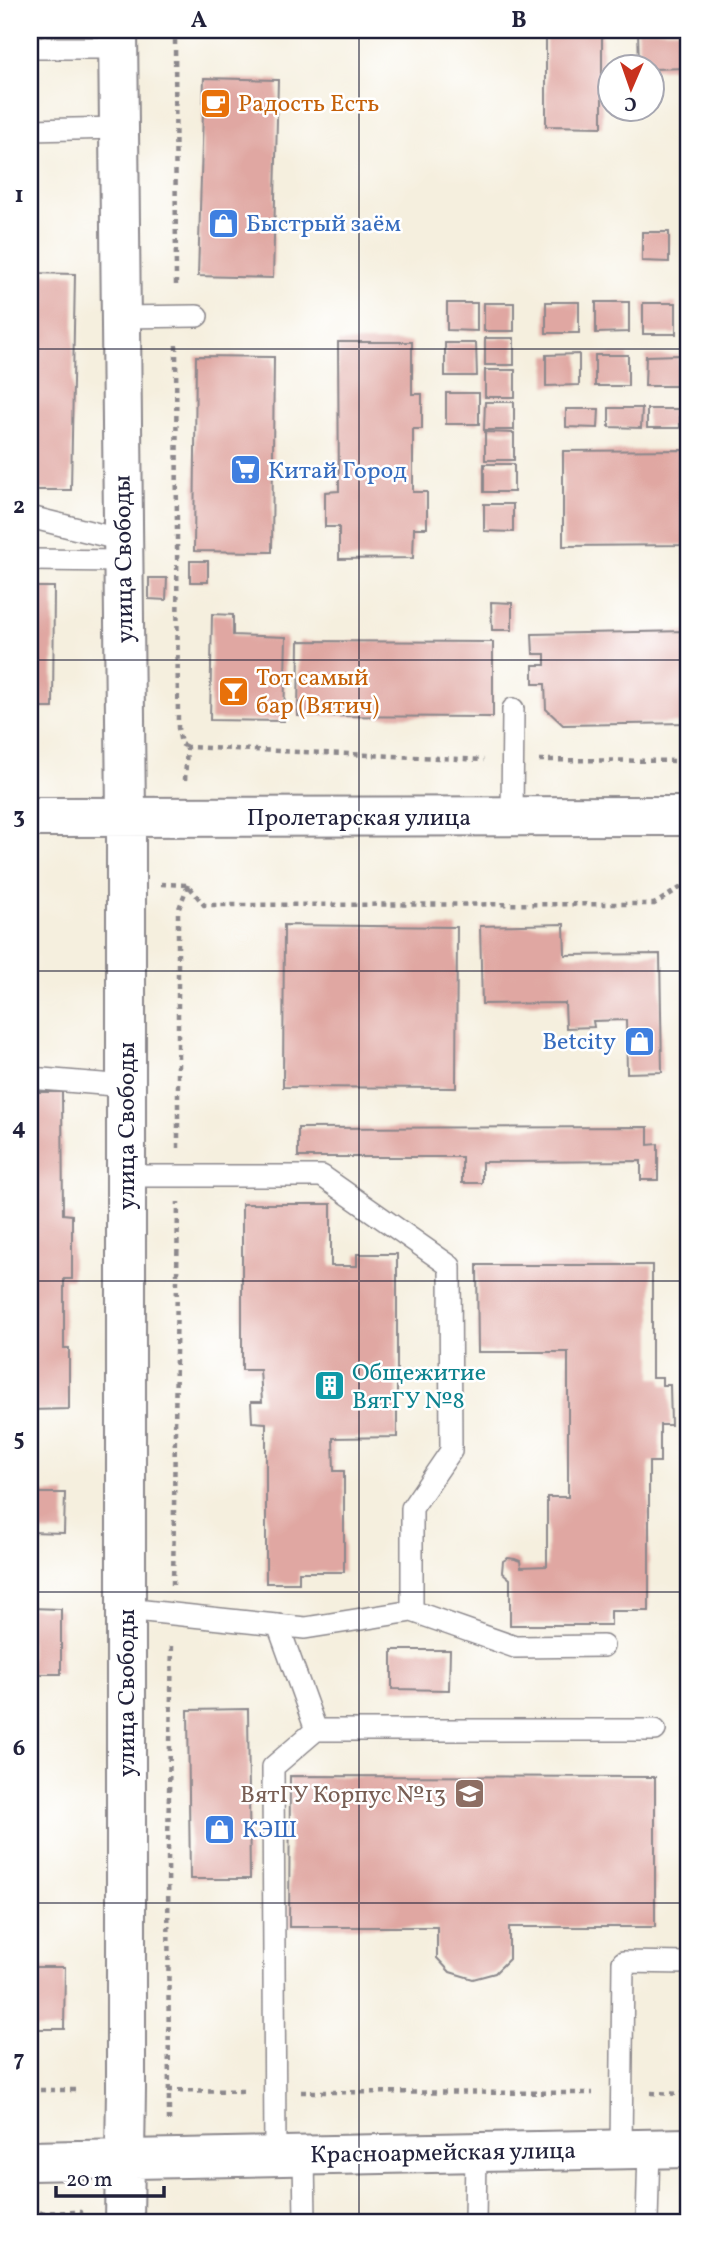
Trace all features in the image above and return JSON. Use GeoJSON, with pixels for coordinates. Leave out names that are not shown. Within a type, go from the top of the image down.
{"type":"FeatureCollection","features":[{"type":"Feature","properties":{"kind":"street","name":"улица Свободы"},"geometry":{"type":"LineString","coordinates":[[119,39],[126,817],[124,2222]]}},
{"type":"Feature","properties":{"kind":"street","name":"Пролетарская улица"},"geometry":{"type":"LineString","coordinates":[[30,817],[688,816]]}},
{"type":"Feature","properties":{"kind":"street","name":"Красноармейская улица"},"geometry":{"type":"LineString","coordinates":[[30,2161],[688,2148]]}},
{"type":"Feature","properties":{"kind":"lane"},"geometry":{"type":"LineString","coordinates":[[30,48],[119,39]]}},
{"type":"Feature","properties":{"kind":"lane"},"geometry":{"type":"LineString","coordinates":[[30,130],[118,128]]}},
{"type":"Feature","properties":{"kind":"lane"},"geometry":{"type":"LineString","coordinates":[[120,317],[187,316]]}},
{"type":"Feature","properties":{"kind":"lane"},"geometry":{"type":"LineString","coordinates":[[30,517],[123,551]]}},
{"type":"Feature","properties":{"kind":"lane"},"geometry":{"type":"LineString","coordinates":[[30,560],[123,551]]}},
{"type":"Feature","properties":{"kind":"lane"},"geometry":{"type":"LineString","coordinates":[[512,816],[513,709]]}},
{"type":"Feature","properties":{"kind":"lane"},"geometry":{"type":"LineString","coordinates":[[30,1077],[126,1086]]}},
{"type":"Feature","properties":{"kind":"lane"},"geometry":{"type":"LineString","coordinates":[[126,1176],[322,1176],[450,1266],[451,1451],[412,1508],[412,1612]]}},
{"type":"Feature","properties":{"kind":"lane"},"geometry":{"type":"LineString","coordinates":[[126,1609],[306,1628],[412,1612],[515,1647],[603,1646]]}},
{"type":"Feature","properties":{"kind":"lane"},"geometry":{"type":"LineString","coordinates":[[278,1625],[316,1730]]}},
{"type":"Feature","properties":{"kind":"lane"},"geometry":{"type":"LineString","coordinates":[[305,2222],[275,2092],[273,1767],[316,1730],[655,1730]]}},
{"type":"Feature","properties":{"kind":"lane"},"geometry":{"type":"LineString","coordinates":[[647,2222],[635,2149],[622,2093],[623,1962],[688,1963]]}},
{"type":"Feature","properties":{"kind":"lane"},"geometry":{"type":"LineString","coordinates":[[475,2222],[476,2152]]}},
{"type":"Feature","properties":{"kind":"path"},"geometry":{"type":"LineString","coordinates":[[174,30],[187,316],[178,728],[181,744],[187,747],[512,760],[688,761]]}},
{"type":"Feature","properties":{"kind":"path"},"geometry":{"type":"LineString","coordinates":[[185,781],[187,747]]}},
{"type":"Feature","properties":{"kind":"path"},"geometry":{"type":"LineString","coordinates":[[125,882],[188,886],[204,905],[654,904],[688,883]]}},
{"type":"Feature","properties":{"kind":"path"},"geometry":{"type":"LineString","coordinates":[[169,2122],[168,1843],[178,1176],[178,911],[188,886]]}},
{"type":"Feature","properties":{"kind":"path"},"geometry":{"type":"LineString","coordinates":[[30,2090],[79,2090]]}},
{"type":"Feature","properties":{"kind":"path"},"geometry":{"type":"LineString","coordinates":[[168,2090],[688,2094]]}},
{"type":"Feature","properties":{"kind":"path"},"geometry":{"type":"LineString","coordinates":[[30,2213],[81,2212],[81,2222]]}},
{"type":"Feature","properties":{"kind":"building"},"geometry":{"type":"Polygon","coordinates":[[[546,30],[602,30],[602,52],[596,52],[596,122],[602,122],[602,127],[546,126],[546,30]]]}},
{"type":"Feature","properties":{"kind":"building"},"geometry":{"type":"Polygon","coordinates":[[[638,30],[688,30],[688,68],[666,69],[666,52],[639,52],[638,30]]]}},
{"type":"Feature","properties":{"kind":"building"},"geometry":{"type":"Polygon","coordinates":[[[204,78],[278,80],[273,278],[198,276],[204,78]]]}},
{"type":"Feature","properties":{"kind":"building"},"geometry":{"type":"Polygon","coordinates":[[[642,232],[669,232],[669,262],[642,261],[642,232]]]}},
{"type":"Feature","properties":{"kind":"building"},"geometry":{"type":"Polygon","coordinates":[[[30,273],[75,274],[71,490],[30,490],[30,273]]]}},
{"type":"Feature","properties":{"kind":"building"},"geometry":{"type":"Polygon","coordinates":[[[546,302],[579,302],[579,333],[546,333],[546,302]]]}},
{"type":"Feature","properties":{"kind":"building"},"geometry":{"type":"Polygon","coordinates":[[[596,302],[629,302],[629,332],[596,333],[596,302]]]}},
{"type":"Feature","properties":{"kind":"building"},"geometry":{"type":"Polygon","coordinates":[[[447,303],[477,303],[477,331],[447,330],[447,303]]]}},
{"type":"Feature","properties":{"kind":"building"},"geometry":{"type":"Polygon","coordinates":[[[484,303],[514,303],[514,331],[484,331],[484,303]]]}},
{"type":"Feature","properties":{"kind":"building"},"geometry":{"type":"Polygon","coordinates":[[[643,303],[676,303],[676,334],[643,334],[643,303]]]}},
{"type":"Feature","properties":{"kind":"building"},"geometry":{"type":"Polygon","coordinates":[[[485,338],[514,338],[514,365],[485,365],[485,338]]]}},
{"type":"Feature","properties":{"kind":"building"},"geometry":{"type":"Polygon","coordinates":[[[338,342],[412,342],[412,394],[422,394],[422,429],[413,429],[413,492],[427,492],[427,528],[414,528],[413,558],[339,559],[339,527],[325,527],[325,492],[339,491],[338,342]]]}},
{"type":"Feature","properties":{"kind":"building"},"geometry":{"type":"Polygon","coordinates":[[[445,343],[476,343],[477,376],[445,376],[445,343]]]}},
{"type":"Feature","properties":{"kind":"building"},"geometry":{"type":"Polygon","coordinates":[[[579,354],[579,385],[546,386],[546,355],[579,354]]]}},
{"type":"Feature","properties":{"kind":"building"},"geometry":{"type":"Polygon","coordinates":[[[595,355],[628,355],[628,386],[595,386],[595,355]]]}},
{"type":"Feature","properties":{"kind":"building"},"geometry":{"type":"Polygon","coordinates":[[[679,355],[679,386],[645,386],[646,356],[679,355]]]}},
{"type":"Feature","properties":{"kind":"building"},"geometry":{"type":"Polygon","coordinates":[[[196,356],[274,357],[272,552],[194,551],[196,356]]]}},
{"type":"Feature","properties":{"kind":"building"},"geometry":{"type":"Polygon","coordinates":[[[485,370],[515,370],[515,397],[485,397],[485,370]]]}},
{"type":"Feature","properties":{"kind":"building"},"geometry":{"type":"Polygon","coordinates":[[[446,393],[479,393],[479,424],[446,424],[446,393]]]}},
{"type":"Feature","properties":{"kind":"building"},"geometry":{"type":"Polygon","coordinates":[[[485,402],[514,402],[514,430],[484,430],[485,402]]]}},
{"type":"Feature","properties":{"kind":"building"},"geometry":{"type":"Polygon","coordinates":[[[609,408],[642,408],[641,428],[609,427],[609,408]]]}},
{"type":"Feature","properties":{"kind":"building"},"geometry":{"type":"Polygon","coordinates":[[[566,409],[599,409],[598,428],[566,427],[566,409]]]}},
{"type":"Feature","properties":{"kind":"building"},"geometry":{"type":"Polygon","coordinates":[[[647,409],[680,409],[680,428],[647,428],[647,409]]]}},
{"type":"Feature","properties":{"kind":"building"},"geometry":{"type":"Polygon","coordinates":[[[485,432],[514,433],[514,460],[485,460],[485,432]]]}},
{"type":"Feature","properties":{"kind":"building"},"geometry":{"type":"Polygon","coordinates":[[[688,450],[688,545],[563,546],[563,451],[688,450]]]}},
{"type":"Feature","properties":{"kind":"building"},"geometry":{"type":"Polygon","coordinates":[[[484,464],[514,464],[514,492],[484,492],[484,464]]]}},
{"type":"Feature","properties":{"kind":"building"},"geometry":{"type":"Polygon","coordinates":[[[484,504],[513,504],[513,532],[484,531],[484,504]]]}},
{"type":"Feature","properties":{"kind":"building"},"geometry":{"type":"Polygon","coordinates":[[[190,561],[208,561],[208,582],[190,582],[190,561]]]}},
{"type":"Feature","properties":{"kind":"building"},"geometry":{"type":"Polygon","coordinates":[[[149,578],[167,578],[166,600],[149,599],[149,578]]]}},
{"type":"Feature","properties":{"kind":"building"},"geometry":{"type":"Polygon","coordinates":[[[30,587],[54,587],[53,708],[30,708],[30,587]]]}},
{"type":"Feature","properties":{"kind":"building"},"geometry":{"type":"Polygon","coordinates":[[[491,602],[512,603],[512,630],[492,630],[491,602]]]}},
{"type":"Feature","properties":{"kind":"building"},"geometry":{"type":"Polygon","coordinates":[[[212,614],[233,615],[233,635],[286,637],[284,721],[210,720],[212,614]]]}},
{"type":"Feature","properties":{"kind":"building"},"geometry":{"type":"Polygon","coordinates":[[[688,631],[688,723],[563,725],[546,709],[545,684],[533,684],[533,665],[545,665],[545,654],[533,654],[532,634],[688,631]]]}},
{"type":"Feature","properties":{"kind":"building"},"geometry":{"type":"Polygon","coordinates":[[[299,641],[493,642],[493,717],[298,716],[299,641]]]}},
{"type":"Feature","properties":{"kind":"building"},"geometry":{"type":"Polygon","coordinates":[[[564,924],[565,955],[660,954],[662,1072],[627,1073],[626,1020],[593,1021],[594,1027],[566,1028],[565,1003],[482,1004],[480,926],[564,924]]]}},
{"type":"Feature","properties":{"kind":"building"},"geometry":{"type":"Polygon","coordinates":[[[284,925],[457,927],[456,1088],[283,1087],[284,925]]]}},
{"type":"Feature","properties":{"kind":"building"},"geometry":{"type":"Polygon","coordinates":[[[30,1092],[62,1092],[63,1214],[72,1215],[72,1279],[64,1279],[64,1348],[69,1348],[69,1409],[30,1410],[30,1092]]]}},
{"type":"Feature","properties":{"kind":"building"},"geometry":{"type":"Polygon","coordinates":[[[648,1127],[648,1145],[658,1144],[658,1180],[641,1180],[641,1161],[482,1162],[482,1183],[462,1183],[462,1157],[298,1157],[298,1128],[648,1127]]]}},
{"type":"Feature","properties":{"kind":"building","name":"Общежитие ВятГУ №8"},"geometry":{"type":"Polygon","coordinates":[[[242,1204],[331,1204],[331,1266],[357,1266],[357,1254],[397,1254],[397,1437],[333,1438],[334,1471],[344,1471],[344,1572],[299,1572],[299,1583],[266,1583],[266,1423],[252,1422],[251,1402],[262,1402],[260,1370],[242,1370],[242,1204]]]}},
{"type":"Feature","properties":{"kind":"building"},"geometry":{"type":"Polygon","coordinates":[[[477,1265],[652,1265],[652,1378],[662,1378],[662,1385],[670,1385],[671,1425],[660,1425],[660,1462],[649,1462],[649,1611],[611,1611],[611,1625],[510,1625],[510,1579],[502,1572],[503,1561],[508,1558],[515,1559],[520,1561],[521,1567],[547,1566],[547,1497],[568,1497],[568,1352],[478,1352],[477,1265]]]}},
{"type":"Feature","properties":{"kind":"building"},"geometry":{"type":"Polygon","coordinates":[[[30,1493],[65,1493],[64,1533],[30,1532],[30,1493]]]}},
{"type":"Feature","properties":{"kind":"building"},"geometry":{"type":"Polygon","coordinates":[[[30,1608],[61,1609],[61,1674],[30,1674],[30,1608]]]}},
{"type":"Feature","properties":{"kind":"building"},"geometry":{"type":"Polygon","coordinates":[[[392,1650],[450,1650],[449,1690],[392,1689],[392,1650]]]}},
{"type":"Feature","properties":{"kind":"building"},"geometry":{"type":"Polygon","coordinates":[[[248,1709],[250,1879],[190,1879],[188,1710],[248,1709]]]}},
{"type":"Feature","properties":{"kind":"building","name":"ВятГУ Корпус №13"},"geometry":{"type":"Polygon","coordinates":[[[290,1776],[655,1777],[655,1927],[509,1927],[509,1959],[495,1973],[473,1979],[450,1972],[437,1958],[437,1927],[289,1927],[290,1776]]]}},
{"type":"Feature","properties":{"kind":"building"},"geometry":{"type":"Polygon","coordinates":[[[30,1967],[65,1967],[64,2029],[30,2029],[30,1967]]]}},
{"type":"Feature","properties":{"kind":"place","name":"Радость Есть"},"geometry":{"type":"Point","coordinates":[215,103]}},
{"type":"Feature","properties":{"kind":"place","name":"Быстрый заём"},"geometry":{"type":"Point","coordinates":[223,223]}},
{"type":"Feature","properties":{"kind":"place","name":"Китай Город"},"geometry":{"type":"Point","coordinates":[245,470]}},
{"type":"Feature","properties":{"kind":"place","name":"Тот самый бар (Вятич)"},"geometry":{"type":"Point","coordinates":[233,691]}},
{"type":"Feature","properties":{"kind":"place","name":"Betcity"},"geometry":{"type":"Point","coordinates":[639,1041]}},
{"type":"Feature","properties":{"kind":"place","name":"Общежитие ВятГУ №8"},"geometry":{"type":"Point","coordinates":[329,1386]}},
{"type":"Feature","properties":{"kind":"place","name":"ВятГУ Корпус №13"},"geometry":{"type":"Point","coordinates":[469,1794]}},
{"type":"Feature","properties":{"kind":"place","name":"КЭШ"},"geometry":{"type":"Point","coordinates":[219,1829]}}]}
